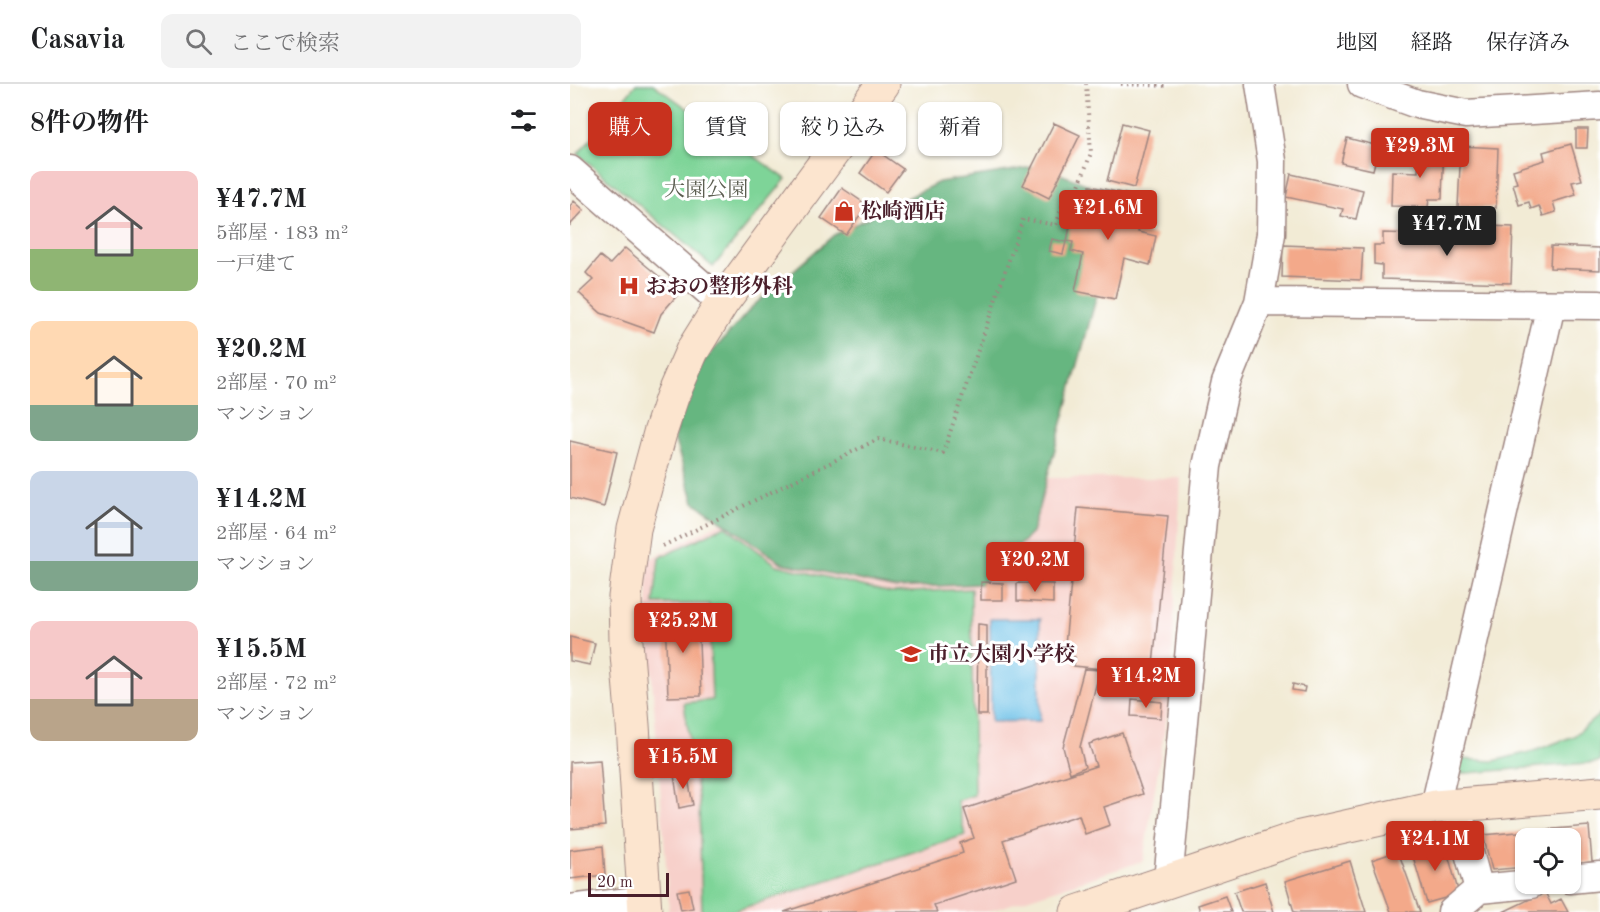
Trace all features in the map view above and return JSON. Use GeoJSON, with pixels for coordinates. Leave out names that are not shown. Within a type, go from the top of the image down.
{"type":"FeatureCollection","features":[{"type":"Feature","properties":{"kind":"street"},"geometry":{"type":"LineString","coordinates":[[570,909],[645,906],[626,642],[625,597],[634,529],[672,397],[693,351],[722,303],[883,84]]}},
{"type":"Feature","properties":{"kind":"street"},"geometry":{"type":"LineString","coordinates":[[1168,881],[1207,466],[1226,382],[1259,302],[1271,234],[1272,161],[1260,84]]}},
{"type":"Feature","properties":{"kind":"street"},"geometry":{"type":"LineString","coordinates":[[1362,84],[1417,104],[1466,114],[1600,106]]}},
{"type":"Feature","properties":{"kind":"street"},"geometry":{"type":"LineString","coordinates":[[570,170],[722,303]]}},
{"type":"Feature","properties":{"kind":"street"},"geometry":{"type":"LineString","coordinates":[[1259,302],[1600,305]]}},
{"type":"Feature","properties":{"kind":"street"},"geometry":{"type":"LineString","coordinates":[[1479,889],[1446,807],[1551,305]]}},
{"type":"Feature","properties":{"kind":"street"},"geometry":{"type":"LineString","coordinates":[[1077,912],[1300,837],[1446,807],[1600,793]]}},
{"type":"Feature","properties":{"kind":"street"},"geometry":{"type":"LineString","coordinates":[[1581,878],[1600,876]]}},
{"type":"Feature","properties":{"kind":"street"},"geometry":{"type":"LineString","coordinates":[[1452,912],[1479,889],[1515,886]]}},
{"type":"Feature","properties":{"kind":"path"},"geometry":{"type":"LineString","coordinates":[[630,562],[878,439],[943,453],[1023,219],[1056,225],[1064,201],[1077,191],[1091,153],[1086,84]]}},
{"type":"Feature","properties":{"kind":"path"},"geometry":{"type":"LineString","coordinates":[[1121,84],[1167,86]]}},
{"type":"Feature","properties":{"kind":"shaded area","name":"市立大園小学校"},"geometry":{"type":"Polygon","coordinates":[[[1015,478],[1181,478],[1170,697],[1143,861],[987,912],[668,912],[647,612],[648,560],[730,518],[1015,478]]]}},
{"type":"Feature","properties":{"kind":"green space","name":"大園公園"},"geometry":{"type":"Polygon","coordinates":[[[636,84],[653,84],[684,106],[684,156],[754,156],[786,179],[713,267],[578,154],[588,142],[588,156],[672,156],[672,102],[621,102],[636,84]]]}},
{"type":"Feature","properties":{"kind":"green space"},"geometry":{"type":"Polygon","coordinates":[[[1039,166],[1089,185],[1113,236],[1032,533],[980,584],[896,588],[782,563],[694,502],[674,438],[689,378],[753,306],[834,235],[939,182],[1039,166]]]}},
{"type":"Feature","properties":{"kind":"green space"},"geometry":{"type":"Polygon","coordinates":[[[725,526],[777,565],[891,593],[971,589],[974,795],[957,801],[965,835],[731,912],[702,912],[699,803],[684,703],[712,700],[709,604],[654,604],[659,558],[725,526]]]}},
{"type":"Feature","properties":{"kind":"green space"},"geometry":{"type":"Polygon","coordinates":[[[1600,714],[1600,762],[1456,774],[1459,759],[1494,761],[1534,751],[1574,736],[1600,714]]]}},
{"type":"Feature","properties":{"kind":"water"},"geometry":{"type":"Polygon","coordinates":[[[990,619],[1040,619],[1040,721],[991,722],[990,619]]]}},
{"type":"Feature","properties":{"kind":"building"},"geometry":{"type":"Polygon","coordinates":[[[1054,123],[1080,135],[1049,198],[1023,185],[1054,123]]]}},
{"type":"Feature","properties":{"kind":"building"},"geometry":{"type":"Polygon","coordinates":[[[1122,123],[1149,130],[1134,188],[1107,181],[1122,123]]]}},
{"type":"Feature","properties":{"kind":"building"},"geometry":{"type":"Polygon","coordinates":[[[1576,129],[1588,129],[1587,148],[1576,148],[1576,129]]]}},
{"type":"Feature","properties":{"kind":"building"},"geometry":{"type":"Polygon","coordinates":[[[1347,138],[1379,146],[1373,170],[1341,163],[1347,138]]]}},
{"type":"Feature","properties":{"kind":"building"},"geometry":{"type":"Polygon","coordinates":[[[1420,142],[1444,143],[1442,199],[1429,199],[1428,207],[1391,206],[1392,171],[1418,172],[1420,142]]]}},
{"type":"Feature","properties":{"kind":"building"},"geometry":{"type":"Polygon","coordinates":[[[1571,144],[1582,180],[1572,182],[1576,195],[1553,202],[1556,212],[1543,216],[1539,206],[1531,209],[1529,202],[1519,205],[1513,184],[1517,183],[1513,170],[1545,160],[1543,152],[1571,144]]]}},
{"type":"Feature","properties":{"kind":"building"},"geometry":{"type":"Polygon","coordinates":[[[1461,146],[1498,148],[1496,208],[1458,207],[1461,146]]]}},
{"type":"Feature","properties":{"kind":"building"},"geometry":{"type":"Polygon","coordinates":[[[872,156],[885,156],[903,169],[886,192],[860,173],[872,156]]]}},
{"type":"Feature","properties":{"kind":"building"},"geometry":{"type":"Polygon","coordinates":[[[1291,174],[1363,190],[1356,219],[1341,216],[1343,209],[1286,197],[1291,174]]]}},
{"type":"Feature","properties":{"kind":"building"},"geometry":{"type":"Polygon","coordinates":[[[1090,186],[1136,196],[1132,213],[1142,216],[1138,232],[1156,236],[1150,265],[1124,258],[1115,299],[1075,291],[1083,254],[1071,251],[1073,242],[1067,241],[1073,211],[1084,214],[1090,186]]]}},
{"type":"Feature","properties":{"kind":"building","name":"松崎酒店"},"geometry":{"type":"Polygon","coordinates":[[[842,188],[867,205],[846,235],[821,218],[842,188]]]}},
{"type":"Feature","properties":{"kind":"building"},"geometry":{"type":"Polygon","coordinates":[[[574,201],[584,210],[570,225],[570,206],[574,201]]]}},
{"type":"Feature","properties":{"kind":"building"},"geometry":{"type":"Polygon","coordinates":[[[1490,226],[1513,227],[1511,283],[1382,279],[1382,265],[1374,264],[1374,245],[1383,245],[1383,233],[1490,236],[1490,226]]]}},
{"type":"Feature","properties":{"kind":"building"},"geometry":{"type":"Polygon","coordinates":[[[1052,239],[1066,242],[1063,254],[1049,251],[1052,239]]]}},
{"type":"Feature","properties":{"kind":"building"},"geometry":{"type":"Polygon","coordinates":[[[1283,245],[1363,248],[1361,280],[1282,277],[1283,245]]]}},
{"type":"Feature","properties":{"kind":"building"},"geometry":{"type":"Polygon","coordinates":[[[1551,246],[1600,248],[1600,270],[1550,268],[1551,246]]]}},
{"type":"Feature","properties":{"kind":"building","name":"おおの整形外科"},"geometry":{"type":"Polygon","coordinates":[[[625,248],[679,293],[661,314],[654,332],[601,313],[579,293],[593,280],[586,273],[600,256],[610,264],[625,248]]]}},
{"type":"Feature","properties":{"kind":"building"},"geometry":{"type":"Polygon","coordinates":[[[570,441],[617,452],[604,507],[570,498],[570,441]]]}},
{"type":"Feature","properties":{"kind":"building"},"geometry":{"type":"Polygon","coordinates":[[[1078,508],[1168,516],[1153,665],[1142,664],[1141,673],[1074,666],[1075,657],[1064,656],[1078,508]]]}},
{"type":"Feature","properties":{"kind":"building"},"geometry":{"type":"Polygon","coordinates":[[[981,582],[1003,583],[1003,600],[981,600],[981,582]]]}},
{"type":"Feature","properties":{"kind":"building"},"geometry":{"type":"Polygon","coordinates":[[[1017,583],[1053,584],[1053,603],[1017,601],[1017,583]]]}},
{"type":"Feature","properties":{"kind":"building"},"geometry":{"type":"Polygon","coordinates":[[[698,612],[701,696],[668,697],[665,613],[698,612]]]}},
{"type":"Feature","properties":{"kind":"building"},"geometry":{"type":"Polygon","coordinates":[[[978,624],[987,625],[987,715],[977,715],[978,624]]]}},
{"type":"Feature","properties":{"kind":"building"},"geometry":{"type":"Polygon","coordinates":[[[570,637],[595,643],[590,665],[570,661],[570,637]]]}},
{"type":"Feature","properties":{"kind":"building"},"geometry":{"type":"Polygon","coordinates":[[[1084,669],[1100,670],[1080,747],[1085,767],[1070,773],[1063,747],[1084,669]]]}},
{"type":"Feature","properties":{"kind":"building"},"geometry":{"type":"Polygon","coordinates":[[[1293,684],[1305,687],[1304,692],[1292,690],[1293,684]]]}},
{"type":"Feature","properties":{"kind":"building"},"geometry":{"type":"Polygon","coordinates":[[[1132,699],[1162,702],[1161,718],[1131,716],[1132,699]]]}},
{"type":"Feature","properties":{"kind":"building"},"geometry":{"type":"Polygon","coordinates":[[[1122,733],[1143,794],[1104,807],[1110,825],[1085,834],[1079,815],[1003,840],[1016,878],[934,905],[937,912],[784,912],[963,853],[960,843],[974,838],[964,809],[1096,766],[1089,744],[1122,733]]]}},
{"type":"Feature","properties":{"kind":"building"},"geometry":{"type":"Polygon","coordinates":[[[600,760],[605,826],[570,829],[570,762],[600,760]]]}},
{"type":"Feature","properties":{"kind":"building"},"geometry":{"type":"Polygon","coordinates":[[[687,773],[693,805],[679,808],[674,775],[687,773]]]}},
{"type":"Feature","properties":{"kind":"building"},"geometry":{"type":"Polygon","coordinates":[[[1589,826],[1592,862],[1581,863],[1581,828],[1565,828],[1589,826]]]}},
{"type":"Feature","properties":{"kind":"building"},"geometry":{"type":"Polygon","coordinates":[[[1515,832],[1515,868],[1492,870],[1483,835],[1515,832]]]}},
{"type":"Feature","properties":{"kind":"building"},"geometry":{"type":"Polygon","coordinates":[[[1444,840],[1459,894],[1427,903],[1411,850],[1444,840]]]}},
{"type":"Feature","properties":{"kind":"building"},"geometry":{"type":"Polygon","coordinates":[[[603,846],[605,875],[570,879],[570,850],[603,846]]]}},
{"type":"Feature","properties":{"kind":"building"},"geometry":{"type":"Polygon","coordinates":[[[1398,851],[1420,912],[1391,912],[1372,860],[1398,851]]]}},
{"type":"Feature","properties":{"kind":"building"},"geometry":{"type":"Polygon","coordinates":[[[1350,861],[1366,912],[1294,912],[1285,881],[1350,861]]]}},
{"type":"Feature","properties":{"kind":"building"},"geometry":{"type":"Polygon","coordinates":[[[1265,882],[1274,912],[1241,912],[1234,892],[1265,882]]]}},
{"type":"Feature","properties":{"kind":"building"},"geometry":{"type":"Polygon","coordinates":[[[689,889],[693,908],[681,910],[677,891],[689,889]]]}},
{"type":"Feature","properties":{"kind":"building"},"geometry":{"type":"Polygon","coordinates":[[[1541,894],[1546,894],[1551,904],[1561,899],[1568,912],[1503,912],[1541,894]]]}},
{"type":"Feature","properties":{"kind":"building"},"geometry":{"type":"Polygon","coordinates":[[[1225,896],[1231,912],[1200,912],[1198,905],[1225,896]]]}},
{"type":"Feature","properties":{"kind":"place","name":"松崎酒店"},"geometry":{"type":"Point","coordinates":[844,211]}},
{"type":"Feature","properties":{"kind":"place","name":"おおの整形外科"},"geometry":{"type":"Point","coordinates":[629,286]}},
{"type":"Feature","properties":{"kind":"place","name":"市立大園小学校"},"geometry":{"type":"Point","coordinates":[911,654]}}]}
